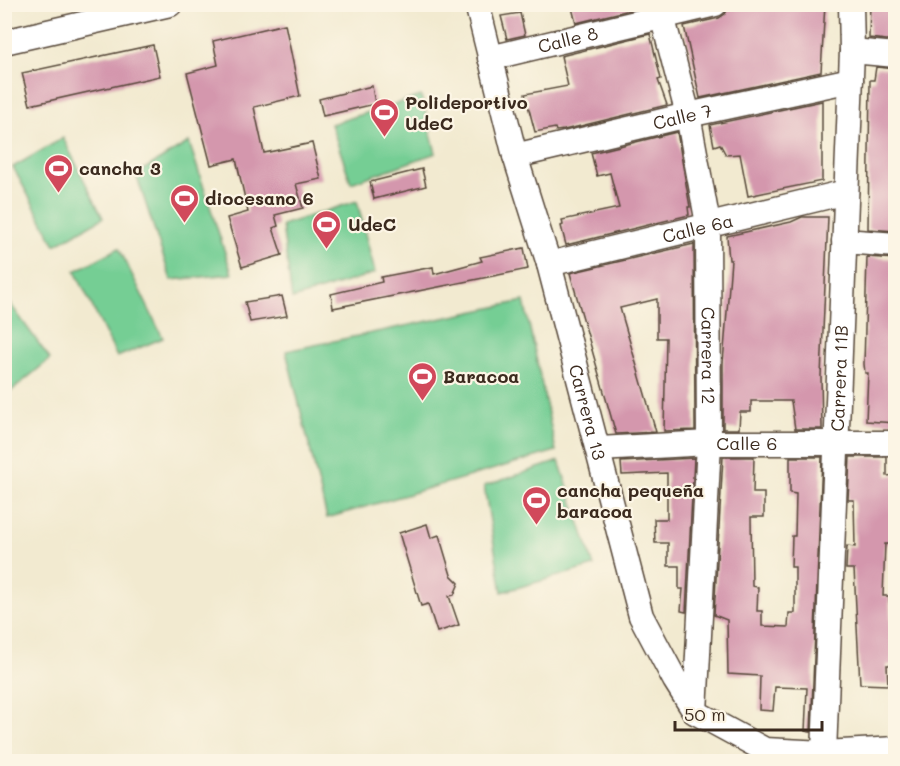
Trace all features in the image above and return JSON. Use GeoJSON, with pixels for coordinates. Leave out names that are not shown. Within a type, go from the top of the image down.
{"type":"FeatureCollection","features":[{"type":"Feature","properties":{"kind":"street"},"geometry":{"type":"LineString","coordinates":[[4,42],[82,14],[170,4]]}},
{"type":"Feature","properties":{"kind":"street","name":"Carrera 13"},"geometry":{"type":"LineString","coordinates":[[477,4],[515,156],[549,264],[599,449],[641,616],[695,712]]}},
{"type":"Feature","properties":{"kind":"street","name":"Calle 8"},"geometry":{"type":"LineString","coordinates":[[490,58],[660,11],[715,4]]}},
{"type":"Feature","properties":{"kind":"street","name":"Carrera 11B"},"geometry":{"type":"LineString","coordinates":[[824,753],[851,80],[851,4]]}},
{"type":"Feature","properties":{"kind":"street","name":"Carrera 12"},"geometry":{"type":"LineString","coordinates":[[660,11],[688,115],[708,224],[709,443],[695,712]]}},
{"type":"Feature","properties":{"kind":"street"},"geometry":{"type":"LineString","coordinates":[[852,51],[896,56]]}},
{"type":"Feature","properties":{"kind":"street","name":"Calle 7"},"geometry":{"type":"LineString","coordinates":[[515,156],[688,115],[851,80]]}},
{"type":"Feature","properties":{"kind":"street","name":"Calle 6a"},"geometry":{"type":"LineString","coordinates":[[549,264],[846,192]]}},
{"type":"Feature","properties":{"kind":"street"},"geometry":{"type":"LineString","coordinates":[[844,241],[896,245]]}},
{"type":"Feature","properties":{"kind":"street","name":"Calle 6"},"geometry":{"type":"LineString","coordinates":[[599,449],[709,443],[836,445],[896,443]]}},
{"type":"Feature","properties":{"kind":"street"},"geometry":{"type":"LineString","coordinates":[[695,712],[765,750],[824,753],[896,749]]}},
{"type":"Feature","properties":{"kind":"green space","name":"Polideportivo UdeC"},"geometry":{"type":"Polygon","coordinates":[[[421,96],[436,153],[351,183],[331,124],[421,96]]]}},
{"type":"Feature","properties":{"kind":"green space","name":"cancha 3"},"geometry":{"type":"Polygon","coordinates":[[[63,138],[103,218],[55,245],[13,167],[63,138]]]}},
{"type":"Feature","properties":{"kind":"green space","name":"diocesano 6"},"geometry":{"type":"Polygon","coordinates":[[[189,142],[232,274],[171,280],[136,174],[189,142]]]}},
{"type":"Feature","properties":{"kind":"green space","name":"UdeC"},"geometry":{"type":"Polygon","coordinates":[[[357,201],[375,273],[292,299],[282,225],[357,201]]]}},
{"type":"Feature","properties":{"kind":"green space"},"geometry":{"type":"Polygon","coordinates":[[[119,248],[163,338],[117,357],[75,271],[119,248]]]}},
{"type":"Feature","properties":{"kind":"green space"},"geometry":{"type":"Polygon","coordinates":[[[4,295],[50,359],[5,396],[4,396],[4,295]]]}},
{"type":"Feature","properties":{"kind":"green space","name":"Baracoa"},"geometry":{"type":"Polygon","coordinates":[[[524,301],[556,451],[327,518],[286,351],[524,301]]]}},
{"type":"Feature","properties":{"kind":"green space","name":"cancha pequeña baracoa"},"geometry":{"type":"Polygon","coordinates":[[[559,461],[594,566],[502,592],[484,486],[559,461]]]}},
{"type":"Feature","properties":{"kind":"building"},"geometry":{"type":"Polygon","coordinates":[[[571,4],[641,4],[642,7],[576,23],[571,4]]]}},
{"type":"Feature","properties":{"kind":"building"},"geometry":{"type":"Polygon","coordinates":[[[731,4],[825,4],[821,72],[700,98],[684,26],[719,18],[725,14],[731,4]]]}},
{"type":"Feature","properties":{"kind":"building"},"geometry":{"type":"Polygon","coordinates":[[[870,4],[896,4],[896,41],[869,38],[870,4]]]}},
{"type":"Feature","properties":{"kind":"building"},"geometry":{"type":"Polygon","coordinates":[[[520,13],[525,35],[507,39],[501,16],[520,13]]]}},
{"type":"Feature","properties":{"kind":"building"},"geometry":{"type":"Polygon","coordinates":[[[285,24],[300,96],[254,107],[264,153],[312,143],[321,179],[296,184],[303,208],[275,215],[278,226],[273,228],[282,255],[242,267],[227,218],[248,212],[236,159],[211,165],[187,73],[218,65],[213,41],[285,24]]]}},
{"type":"Feature","properties":{"kind":"building"},"geometry":{"type":"Polygon","coordinates":[[[650,34],[661,79],[658,80],[667,105],[564,130],[556,131],[555,128],[535,132],[525,94],[568,86],[561,56],[650,34]]]}},
{"type":"Feature","properties":{"kind":"building"},"geometry":{"type":"Polygon","coordinates":[[[153,45],[160,76],[30,105],[22,73],[153,45]]]}},
{"type":"Feature","properties":{"kind":"building"},"geometry":{"type":"Polygon","coordinates":[[[876,67],[896,69],[896,231],[868,229],[870,80],[874,80],[876,67]]]}},
{"type":"Feature","properties":{"kind":"building"},"geometry":{"type":"Polygon","coordinates":[[[372,86],[375,104],[323,116],[319,99],[372,86]]]}},
{"type":"Feature","properties":{"kind":"building"},"geometry":{"type":"Polygon","coordinates":[[[822,101],[822,181],[748,196],[740,154],[726,155],[720,144],[714,146],[710,125],[822,101]]]}},
{"type":"Feature","properties":{"kind":"building"},"geometry":{"type":"Polygon","coordinates":[[[677,132],[690,207],[688,207],[689,215],[566,245],[561,226],[563,225],[562,220],[619,208],[610,173],[597,176],[591,153],[677,132]]]}},
{"type":"Feature","properties":{"kind":"building"},"geometry":{"type":"Polygon","coordinates":[[[422,169],[426,186],[374,199],[370,182],[422,169]]]}},
{"type":"Feature","properties":{"kind":"building"},"geometry":{"type":"Polygon","coordinates":[[[802,217],[828,217],[821,376],[822,429],[795,429],[791,401],[751,401],[751,412],[740,412],[739,429],[723,429],[723,363],[731,260],[729,260],[727,236],[791,222],[802,217]]]}},
{"type":"Feature","properties":{"kind":"building"},"geometry":{"type":"Polygon","coordinates":[[[694,244],[695,430],[664,431],[666,338],[657,338],[657,299],[620,308],[656,432],[616,434],[570,273],[694,244]]]}},
{"type":"Feature","properties":{"kind":"building"},"geometry":{"type":"Polygon","coordinates":[[[524,248],[528,269],[333,308],[331,294],[382,282],[381,277],[433,267],[434,274],[482,261],[480,257],[524,248]]]}},
{"type":"Feature","properties":{"kind":"building"},"geometry":{"type":"Polygon","coordinates":[[[867,257],[896,259],[896,423],[866,421],[868,373],[865,373],[864,364],[867,257]]]}},
{"type":"Feature","properties":{"kind":"building"},"geometry":{"type":"Polygon","coordinates":[[[282,296],[287,316],[250,322],[245,302],[282,296]]]}},
{"type":"Feature","properties":{"kind":"building"},"geometry":{"type":"Polygon","coordinates":[[[723,457],[754,457],[753,493],[764,493],[764,517],[751,517],[752,586],[758,587],[757,611],[762,611],[762,626],[788,627],[789,613],[795,613],[795,567],[791,567],[792,536],[795,536],[796,494],[790,493],[790,457],[822,457],[811,732],[805,731],[807,688],[775,687],[773,711],[759,710],[760,676],[728,674],[727,620],[714,615],[723,457]]]}},
{"type":"Feature","properties":{"kind":"building"},"geometry":{"type":"Polygon","coordinates":[[[850,457],[887,457],[887,476],[896,475],[896,522],[891,522],[891,544],[885,544],[883,596],[889,596],[893,644],[892,665],[887,665],[888,685],[860,684],[854,569],[846,569],[847,546],[855,547],[854,500],[848,500],[850,457]]]}},
{"type":"Feature","properties":{"kind":"building"},"geometry":{"type":"Polygon","coordinates":[[[694,458],[686,612],[681,611],[683,589],[679,589],[679,566],[668,566],[668,543],[655,543],[654,519],[667,519],[667,473],[622,475],[621,462],[694,458]]]}},
{"type":"Feature","properties":{"kind":"building"},"geometry":{"type":"Polygon","coordinates":[[[427,524],[431,538],[439,535],[451,575],[459,583],[454,595],[449,596],[459,625],[437,632],[428,604],[421,606],[399,533],[427,524]]]}},
{"type":"Feature","properties":{"kind":"place","name":"Polideportivo UdeC"},"geometry":{"type":"Point","coordinates":[384,138]}},
{"type":"Feature","properties":{"kind":"place","name":"cancha 3"},"geometry":{"type":"Point","coordinates":[58,194]}},
{"type":"Feature","properties":{"kind":"place","name":"diocesano 6"},"geometry":{"type":"Point","coordinates":[184,224]}},
{"type":"Feature","properties":{"kind":"place","name":"UdeC"},"geometry":{"type":"Point","coordinates":[327,250]}},
{"type":"Feature","properties":{"kind":"place","name":"Baracoa"},"geometry":{"type":"Point","coordinates":[422,402]}},
{"type":"Feature","properties":{"kind":"place","name":"cancha pequeña baracoa"},"geometry":{"type":"Point","coordinates":[536,526]}}]}
